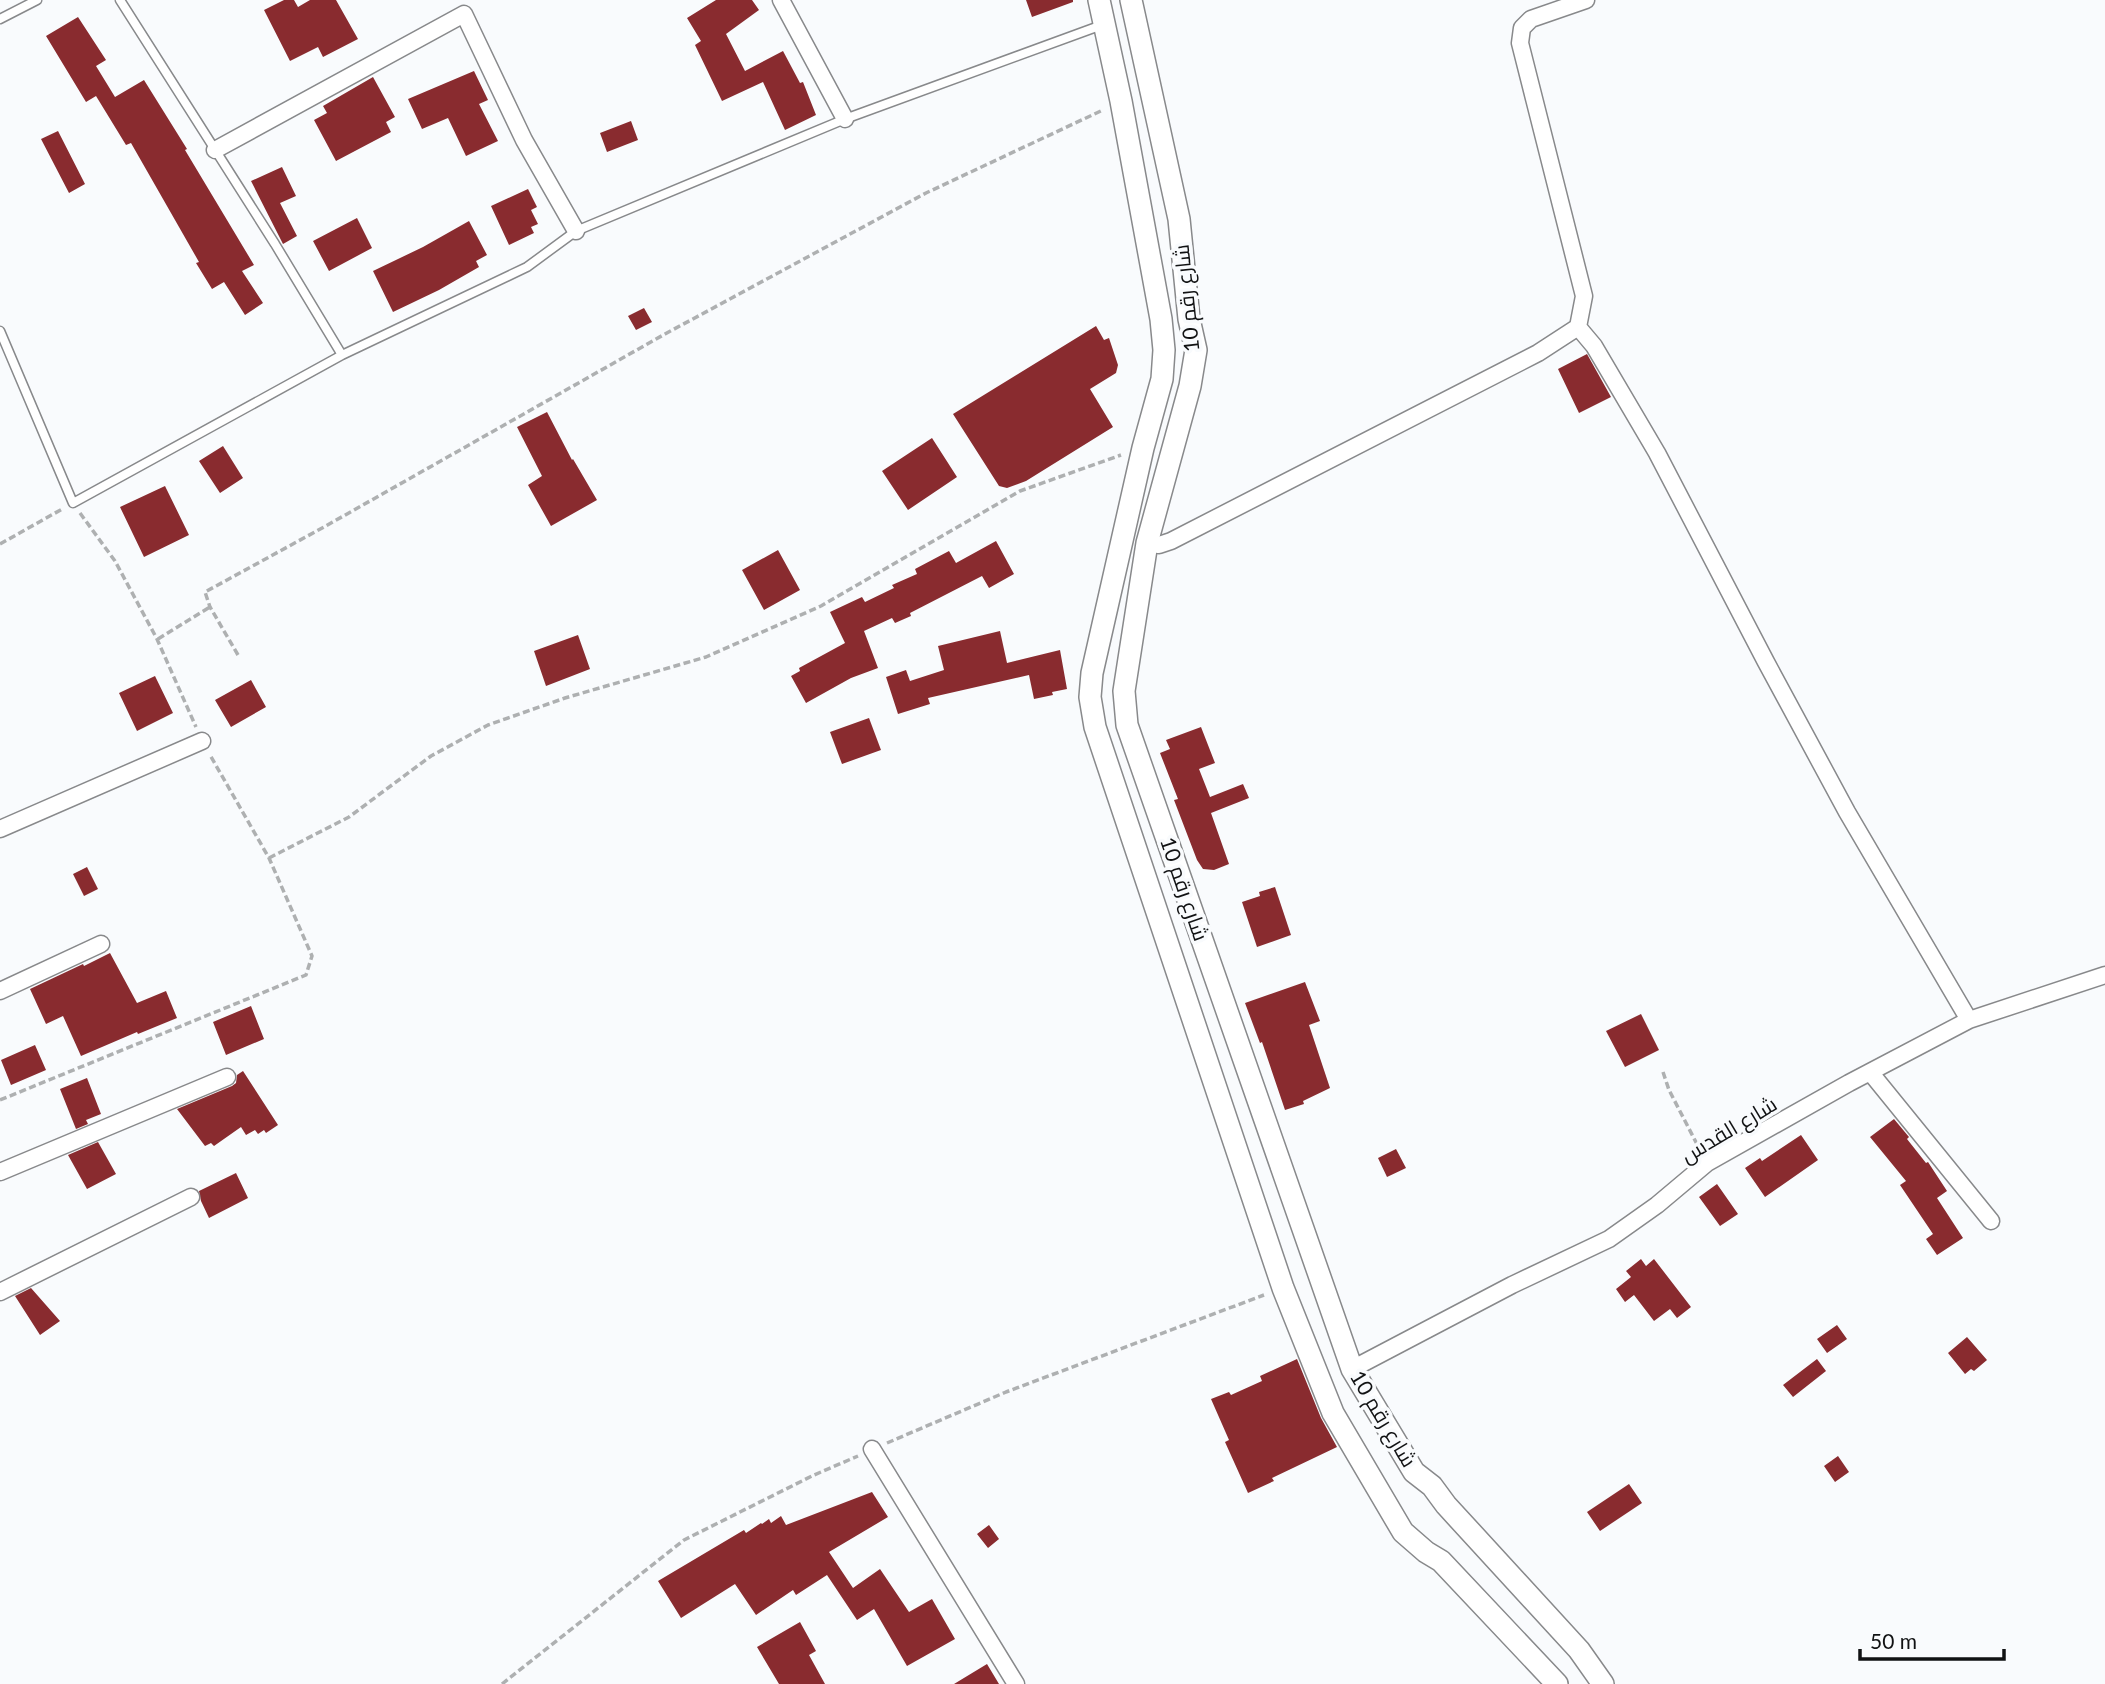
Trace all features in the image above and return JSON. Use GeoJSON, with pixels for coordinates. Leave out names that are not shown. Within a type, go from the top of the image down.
{"type":"FeatureCollection","features":[{"type":"Feature","properties":{"kind":"main road","name":"شارع رقم 10"},"geometry":{"type":"LineString","coordinates":[[1099,0],[1121,101],[1161,319],[1164,350],[1161,379],[1092,673],[1090,697],[1096,727],[1283,1288],[1333,1413],[1403,1532],[1441,1561],[1557,1684]]}},
{"type":"Feature","properties":{"kind":"main road","name":"شارع رقم 10"},"geometry":{"type":"LineString","coordinates":[[1131,0],[1180,219],[1189,319],[1196,350],[1190,386],[1147,543],[1124,691],[1127,725],[1352,1369],[1414,1472],[1432,1486],[1446,1505],[1578,1650],[1603,1684]]}},
{"type":"Feature","properties":{"kind":"street"},"geometry":{"type":"LineString","coordinates":[[781,0],[845,119]]}},
{"type":"Feature","properties":{"kind":"street"},"geometry":{"type":"LineString","coordinates":[[1147,543],[1159,545],[1171,541],[1538,353],[1578,327],[1584,296],[1520,43],[1522,28],[1531,19],[1586,0]]}},
{"type":"Feature","properties":{"kind":"street"},"geometry":{"type":"LineString","coordinates":[[215,150],[465,7],[524,140],[576,231]]}},
{"type":"Feature","properties":{"kind":"street"},"geometry":{"type":"LineString","coordinates":[[1578,327],[1594,346],[1657,453],[1835,789],[1969,1020]]}},
{"type":"Feature","properties":{"kind":"street"},"geometry":{"type":"LineString","coordinates":[[0,829],[202,741]]}},
{"type":"Feature","properties":{"kind":"street"},"geometry":{"type":"LineString","coordinates":[[0,991],[101,944]]}},
{"type":"Feature","properties":{"kind":"street","name":"شارع القدس"},"geometry":{"type":"LineString","coordinates":[[1352,1369],[1512,1285],[1609,1238],[1657,1205],[1707,1163],[1969,1020],[2105,975]]}},
{"type":"Feature","properties":{"kind":"street"},"geometry":{"type":"LineString","coordinates":[[1870,1072],[1992,1221]]}},
{"type":"Feature","properties":{"kind":"street"},"geometry":{"type":"LineString","coordinates":[[0,1172],[227,1077]]}},
{"type":"Feature","properties":{"kind":"street"},"geometry":{"type":"LineString","coordinates":[[0,1292],[191,1197]]}},
{"type":"Feature","properties":{"kind":"street"},"geometry":{"type":"LineString","coordinates":[[872,1450],[1016,1684]]}},
{"type":"Feature","properties":{"kind":"lane"},"geometry":{"type":"LineString","coordinates":[[0,19],[37,0]]}},
{"type":"Feature","properties":{"kind":"lane"},"geometry":{"type":"LineString","coordinates":[[120,0],[342,355]]}},
{"type":"Feature","properties":{"kind":"lane"},"geometry":{"type":"LineString","coordinates":[[0,331],[73,503],[342,355],[527,267],[576,231],[845,119],[1104,24]]}},
{"type":"Feature","properties":{"kind":"path"},"geometry":{"type":"LineString","coordinates":[[238,655],[210,607],[205,592],[665,334],[926,193],[1121,101]]}},
{"type":"Feature","properties":{"kind":"path"},"geometry":{"type":"LineString","coordinates":[[269,858],[349,817],[431,756],[488,725],[565,698],[706,657],[821,606],[1020,491],[1143,448]]}},
{"type":"Feature","properties":{"kind":"path"},"geometry":{"type":"LineString","coordinates":[[0,544],[73,503],[115,561],[157,639],[202,741],[269,858],[312,956],[306,975],[0,1100]]}},
{"type":"Feature","properties":{"kind":"path"},"geometry":{"type":"LineString","coordinates":[[157,639],[210,607]]}},
{"type":"Feature","properties":{"kind":"path"},"geometry":{"type":"LineString","coordinates":[[1663,1072],[1669,1090],[1707,1163]]}},
{"type":"Feature","properties":{"kind":"building"},"geometry":{"type":"Polygon","coordinates":[[[284,0],[294,0],[298,7],[310,0],[336,0],[358,39],[323,57],[318,47],[290,61],[264,10],[284,0]]]}},
{"type":"Feature","properties":{"kind":"building"},"geometry":{"type":"Polygon","coordinates":[[[716,0],[752,0],[759,10],[726,34],[745,71],[783,51],[800,83],[803,82],[816,115],[785,130],[763,82],[722,101],[695,45],[701,41],[687,18],[716,0]]]}},
{"type":"Feature","properties":{"kind":"building"},"geometry":{"type":"Polygon","coordinates":[[[1026,0],[1073,0],[1073,2],[1032,17],[1026,0]]]}},
{"type":"Feature","properties":{"kind":"building"},"geometry":{"type":"Polygon","coordinates":[[[78,17],[106,60],[96,66],[115,97],[144,80],[254,265],[242,271],[263,303],[245,315],[224,282],[212,289],[131,143],[126,145],[96,96],[86,102],[46,36],[78,17]]]}},
{"type":"Feature","properties":{"kind":"building"},"geometry":{"type":"Polygon","coordinates":[[[474,71],[488,100],[479,104],[498,141],[466,156],[448,118],[422,129],[408,99],[474,71]]]}},
{"type":"Feature","properties":{"kind":"building"},"geometry":{"type":"Polygon","coordinates":[[[373,77],[395,117],[386,122],[391,132],[336,161],[314,120],[327,113],[323,106],[373,77]]]}},
{"type":"Feature","properties":{"kind":"building"},"geometry":{"type":"Polygon","coordinates":[[[631,121],[638,140],[607,152],[600,133],[631,121]]]}},
{"type":"Feature","properties":{"kind":"building"},"geometry":{"type":"Polygon","coordinates":[[[58,131],[85,184],[69,193],[41,139],[58,131]]]}},
{"type":"Feature","properties":{"kind":"building"},"geometry":{"type":"Polygon","coordinates":[[[282,167],[296,196],[280,203],[297,236],[283,244],[251,181],[282,167]]]}},
{"type":"Feature","properties":{"kind":"building"},"geometry":{"type":"Polygon","coordinates":[[[528,189],[537,207],[531,210],[538,224],[531,227],[534,233],[509,245],[491,206],[528,189]]]}},
{"type":"Feature","properties":{"kind":"building"},"geometry":{"type":"Polygon","coordinates":[[[357,218],[372,248],[329,271],[313,241],[357,218]]]}},
{"type":"Feature","properties":{"kind":"building"},"geometry":{"type":"Polygon","coordinates":[[[469,221],[487,255],[476,261],[479,267],[393,312],[373,271],[469,221]]]}},
{"type":"Feature","properties":{"kind":"building"},"geometry":{"type":"Polygon","coordinates":[[[644,308],[652,322],[636,330],[628,316],[644,308]]]}},
{"type":"Feature","properties":{"kind":"building"},"geometry":{"type":"Polygon","coordinates":[[[1096,326],[1104,340],[1109,338],[1118,365],[1116,373],[1090,389],[1113,427],[1026,481],[1007,488],[999,486],[953,414],[1096,326]]]}},
{"type":"Feature","properties":{"kind":"building"},"geometry":{"type":"Polygon","coordinates":[[[1587,354],[1611,397],[1579,413],[1558,369],[1587,354]]]}},
{"type":"Feature","properties":{"kind":"building"},"geometry":{"type":"Polygon","coordinates":[[[547,412],[597,500],[551,526],[528,485],[542,476],[517,427],[547,412]]]}},
{"type":"Feature","properties":{"kind":"building"},"geometry":{"type":"Polygon","coordinates":[[[932,438],[957,477],[908,510],[882,471],[932,438]]]}},
{"type":"Feature","properties":{"kind":"building"},"geometry":{"type":"Polygon","coordinates":[[[223,446],[243,478],[220,493],[199,461],[223,446]]]}},
{"type":"Feature","properties":{"kind":"building"},"geometry":{"type":"Polygon","coordinates":[[[165,486],[189,535],[144,557],[120,507],[165,486]]]}},
{"type":"Feature","properties":{"kind":"building"},"geometry":{"type":"Polygon","coordinates":[[[996,541],[1014,574],[989,588],[982,576],[910,613],[911,616],[895,623],[892,618],[864,631],[878,668],[851,678],[806,703],[791,676],[800,671],[799,668],[845,643],[830,612],[862,597],[865,602],[894,588],[892,585],[917,574],[915,569],[949,551],[956,563],[996,541]]]}},
{"type":"Feature","properties":{"kind":"building"},"geometry":{"type":"Polygon","coordinates":[[[778,550],[800,590],[764,610],[742,570],[778,550]]]}},
{"type":"Feature","properties":{"kind":"building"},"geometry":{"type":"Polygon","coordinates":[[[1000,631],[1007,663],[1060,650],[1067,689],[1034,699],[1029,675],[928,698],[930,704],[898,714],[886,677],[906,670],[910,681],[944,670],[938,646],[1000,631]]]}},
{"type":"Feature","properties":{"kind":"building"},"geometry":{"type":"Polygon","coordinates":[[[578,635],[590,669],[546,686],[534,651],[578,635]]]}},
{"type":"Feature","properties":{"kind":"building"},"geometry":{"type":"Polygon","coordinates":[[[155,676],[173,713],[137,731],[119,693],[155,676]]]}},
{"type":"Feature","properties":{"kind":"building"},"geometry":{"type":"Polygon","coordinates":[[[251,680],[266,707],[231,727],[215,700],[251,680]]]}},
{"type":"Feature","properties":{"kind":"building"},"geometry":{"type":"Polygon","coordinates":[[[869,718],[881,750],[842,764],[830,732],[869,718]]]}},
{"type":"Feature","properties":{"kind":"building"},"geometry":{"type":"Polygon","coordinates":[[[1201,727],[1215,763],[1199,769],[1210,797],[1243,784],[1249,798],[1211,813],[1229,864],[1214,870],[1203,869],[1197,860],[1174,800],[1178,799],[1160,753],[1170,749],[1166,740],[1201,727]]]}},
{"type":"Feature","properties":{"kind":"building"},"geometry":{"type":"Polygon","coordinates":[[[87,867],[98,889],[84,896],[73,874],[87,867]]]}},
{"type":"Feature","properties":{"kind":"building"},"geometry":{"type":"Polygon","coordinates":[[[1275,887],[1291,935],[1257,947],[1242,902],[1275,887]]]}},
{"type":"Feature","properties":{"kind":"building"},"geometry":{"type":"Polygon","coordinates":[[[110,953],[137,1003],[166,991],[177,1018],[81,1056],[63,1016],[46,1024],[30,989],[110,953]]]}},
{"type":"Feature","properties":{"kind":"building"},"geometry":{"type":"Polygon","coordinates":[[[1305,982],[1320,1021],[1309,1025],[1330,1088],[1303,1101],[1304,1104],[1285,1110],[1262,1042],[1260,1043],[1245,1003],[1305,982]]]}},
{"type":"Feature","properties":{"kind":"building"},"geometry":{"type":"Polygon","coordinates":[[[251,1006],[264,1039],[226,1055],[213,1022],[251,1006]]]}},
{"type":"Feature","properties":{"kind":"building"},"geometry":{"type":"Polygon","coordinates":[[[1641,1014],[1659,1050],[1625,1067],[1606,1031],[1641,1014]]]}},
{"type":"Feature","properties":{"kind":"building"},"geometry":{"type":"Polygon","coordinates":[[[35,1045],[46,1070],[11,1085],[1,1060],[35,1045]]]}},
{"type":"Feature","properties":{"kind":"building"},"geometry":{"type":"Polygon","coordinates":[[[243,1071],[278,1125],[266,1133],[264,1130],[258,1134],[255,1130],[246,1135],[241,1127],[214,1146],[211,1143],[205,1146],[177,1109],[232,1086],[236,1083],[237,1075],[243,1071]]]}},
{"type":"Feature","properties":{"kind":"building"},"geometry":{"type":"Polygon","coordinates":[[[87,1078],[101,1114],[86,1120],[88,1124],[76,1129],[60,1089],[87,1078]]]}},
{"type":"Feature","properties":{"kind":"building"},"geometry":{"type":"Polygon","coordinates":[[[1894,1119],[1947,1191],[1937,1198],[1963,1238],[1937,1255],[1926,1239],[1933,1234],[1900,1185],[1906,1181],[1870,1137],[1894,1119]]]}},
{"type":"Feature","properties":{"kind":"building"},"geometry":{"type":"Polygon","coordinates":[[[1801,1135],[1818,1160],[1765,1197],[1745,1168],[1760,1158],[1762,1161],[1801,1135]]]}},
{"type":"Feature","properties":{"kind":"building"},"geometry":{"type":"Polygon","coordinates":[[[98,1142],[116,1174],[87,1189],[68,1155],[98,1142]]]}},
{"type":"Feature","properties":{"kind":"building"},"geometry":{"type":"Polygon","coordinates":[[[1396,1149],[1406,1168],[1387,1177],[1378,1158],[1396,1149]]]}},
{"type":"Feature","properties":{"kind":"building"},"geometry":{"type":"Polygon","coordinates":[[[236,1173],[248,1198],[209,1218],[199,1191],[236,1173]]]}},
{"type":"Feature","properties":{"kind":"building"},"geometry":{"type":"Polygon","coordinates":[[[1717,1184],[1738,1214],[1720,1226],[1699,1197],[1717,1184]]]}},
{"type":"Feature","properties":{"kind":"building"},"geometry":{"type":"Polygon","coordinates":[[[1641,1259],[1646,1266],[1654,1259],[1691,1307],[1677,1318],[1670,1309],[1654,1321],[1634,1295],[1625,1302],[1616,1289],[1631,1277],[1626,1271],[1641,1259]]]}},
{"type":"Feature","properties":{"kind":"building"},"geometry":{"type":"Polygon","coordinates":[[[31,1288],[60,1321],[40,1335],[15,1296],[31,1288]]]}},
{"type":"Feature","properties":{"kind":"building"},"geometry":{"type":"Polygon","coordinates":[[[1837,1325],[1847,1339],[1827,1353],[1817,1339],[1837,1325]]]}},
{"type":"Feature","properties":{"kind":"building"},"geometry":{"type":"Polygon","coordinates":[[[1967,1337],[1987,1360],[1974,1371],[1971,1369],[1965,1374],[1948,1353],[1967,1337]]]}},
{"type":"Feature","properties":{"kind":"building"},"geometry":{"type":"Polygon","coordinates":[[[1297,1359],[1321,1418],[1337,1447],[1272,1478],[1274,1481],[1248,1493],[1225,1442],[1229,1440],[1211,1399],[1229,1392],[1231,1395],[1262,1381],[1260,1376],[1297,1359]]]}},
{"type":"Feature","properties":{"kind":"building"},"geometry":{"type":"Polygon","coordinates":[[[1817,1359],[1826,1371],[1793,1397],[1783,1385],[1817,1359]]]}},
{"type":"Feature","properties":{"kind":"building"},"geometry":{"type":"Polygon","coordinates":[[[1838,1456],[1849,1472],[1835,1482],[1824,1466],[1838,1456]]]}},
{"type":"Feature","properties":{"kind":"building"},"geometry":{"type":"Polygon","coordinates":[[[1629,1484],[1642,1503],[1600,1531],[1587,1512],[1629,1484]]]}},
{"type":"Feature","properties":{"kind":"building"},"geometry":{"type":"Polygon","coordinates":[[[872,1492],[888,1517],[829,1552],[853,1588],[880,1569],[909,1612],[932,1599],[955,1639],[907,1666],[874,1609],[857,1620],[827,1575],[796,1595],[793,1590],[756,1615],[735,1584],[681,1618],[658,1581],[744,1530],[746,1533],[769,1519],[771,1523],[781,1516],[786,1525],[872,1492]]]}},
{"type":"Feature","properties":{"kind":"building"},"geometry":{"type":"Polygon","coordinates":[[[989,1525],[999,1539],[988,1548],[977,1534],[989,1525]]]}},
{"type":"Feature","properties":{"kind":"building"},"geometry":{"type":"Polygon","coordinates":[[[800,1622],[816,1651],[809,1655],[825,1684],[779,1684],[757,1647],[800,1622]]]}},
{"type":"Feature","properties":{"kind":"building"},"geometry":{"type":"Polygon","coordinates":[[[987,1664],[999,1684],[954,1684],[987,1664]]]}}]}
